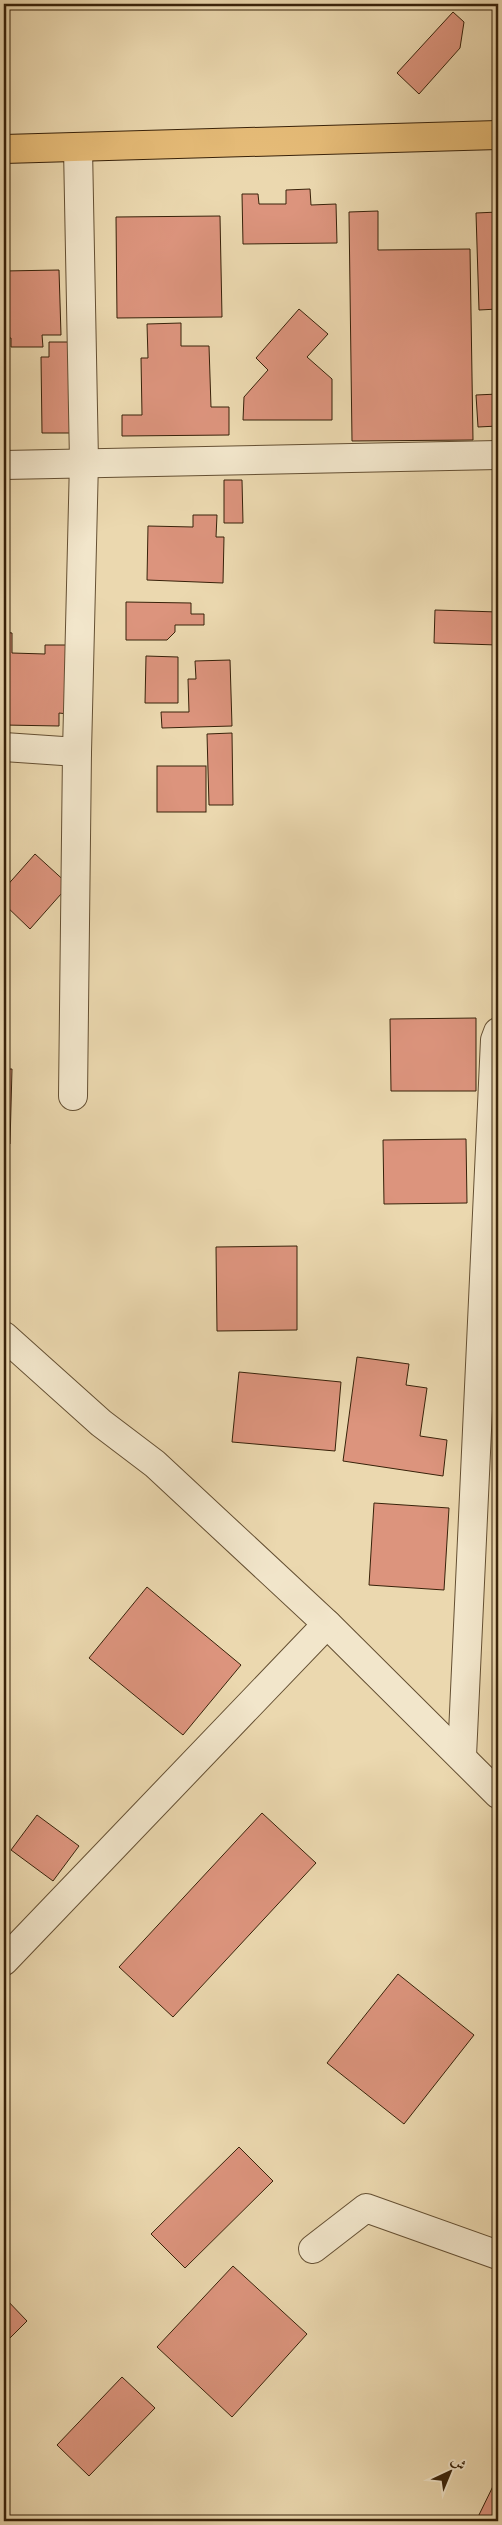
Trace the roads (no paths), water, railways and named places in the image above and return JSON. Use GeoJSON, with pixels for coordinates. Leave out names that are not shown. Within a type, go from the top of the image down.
{"type":"FeatureCollection","features":[{"type":"Feature","properties":{"kind":"main road"},"geometry":{"type":"LineString","coordinates":[[4,149],[498,135]]}},
{"type":"Feature","properties":{"kind":"street"},"geometry":{"type":"LineString","coordinates":[[73,1096],[77,752],[84,461],[78,148]]}},
{"type":"Feature","properties":{"kind":"street"},"geometry":{"type":"LineString","coordinates":[[4,464],[84,461],[498,455]]}},
{"type":"Feature","properties":{"kind":"street"},"geometry":{"type":"LineString","coordinates":[[4,747],[77,752]]}},
{"type":"Feature","properties":{"kind":"street"},"geometry":{"type":"LineString","coordinates":[[462,1756],[494,1060],[495,1040],[498,1032]]}},
{"type":"Feature","properties":{"kind":"street"},"geometry":{"type":"LineString","coordinates":[[4,1336],[101,1423],[155,1464],[327,1624],[462,1756],[498,1794]]}},
{"type":"Feature","properties":{"kind":"street"},"geometry":{"type":"LineString","coordinates":[[4,1961],[327,1624]]}},
{"type":"Feature","properties":{"kind":"street"},"geometry":{"type":"LineString","coordinates":[[313,2249],[366,2208],[498,2254]]}}]}
